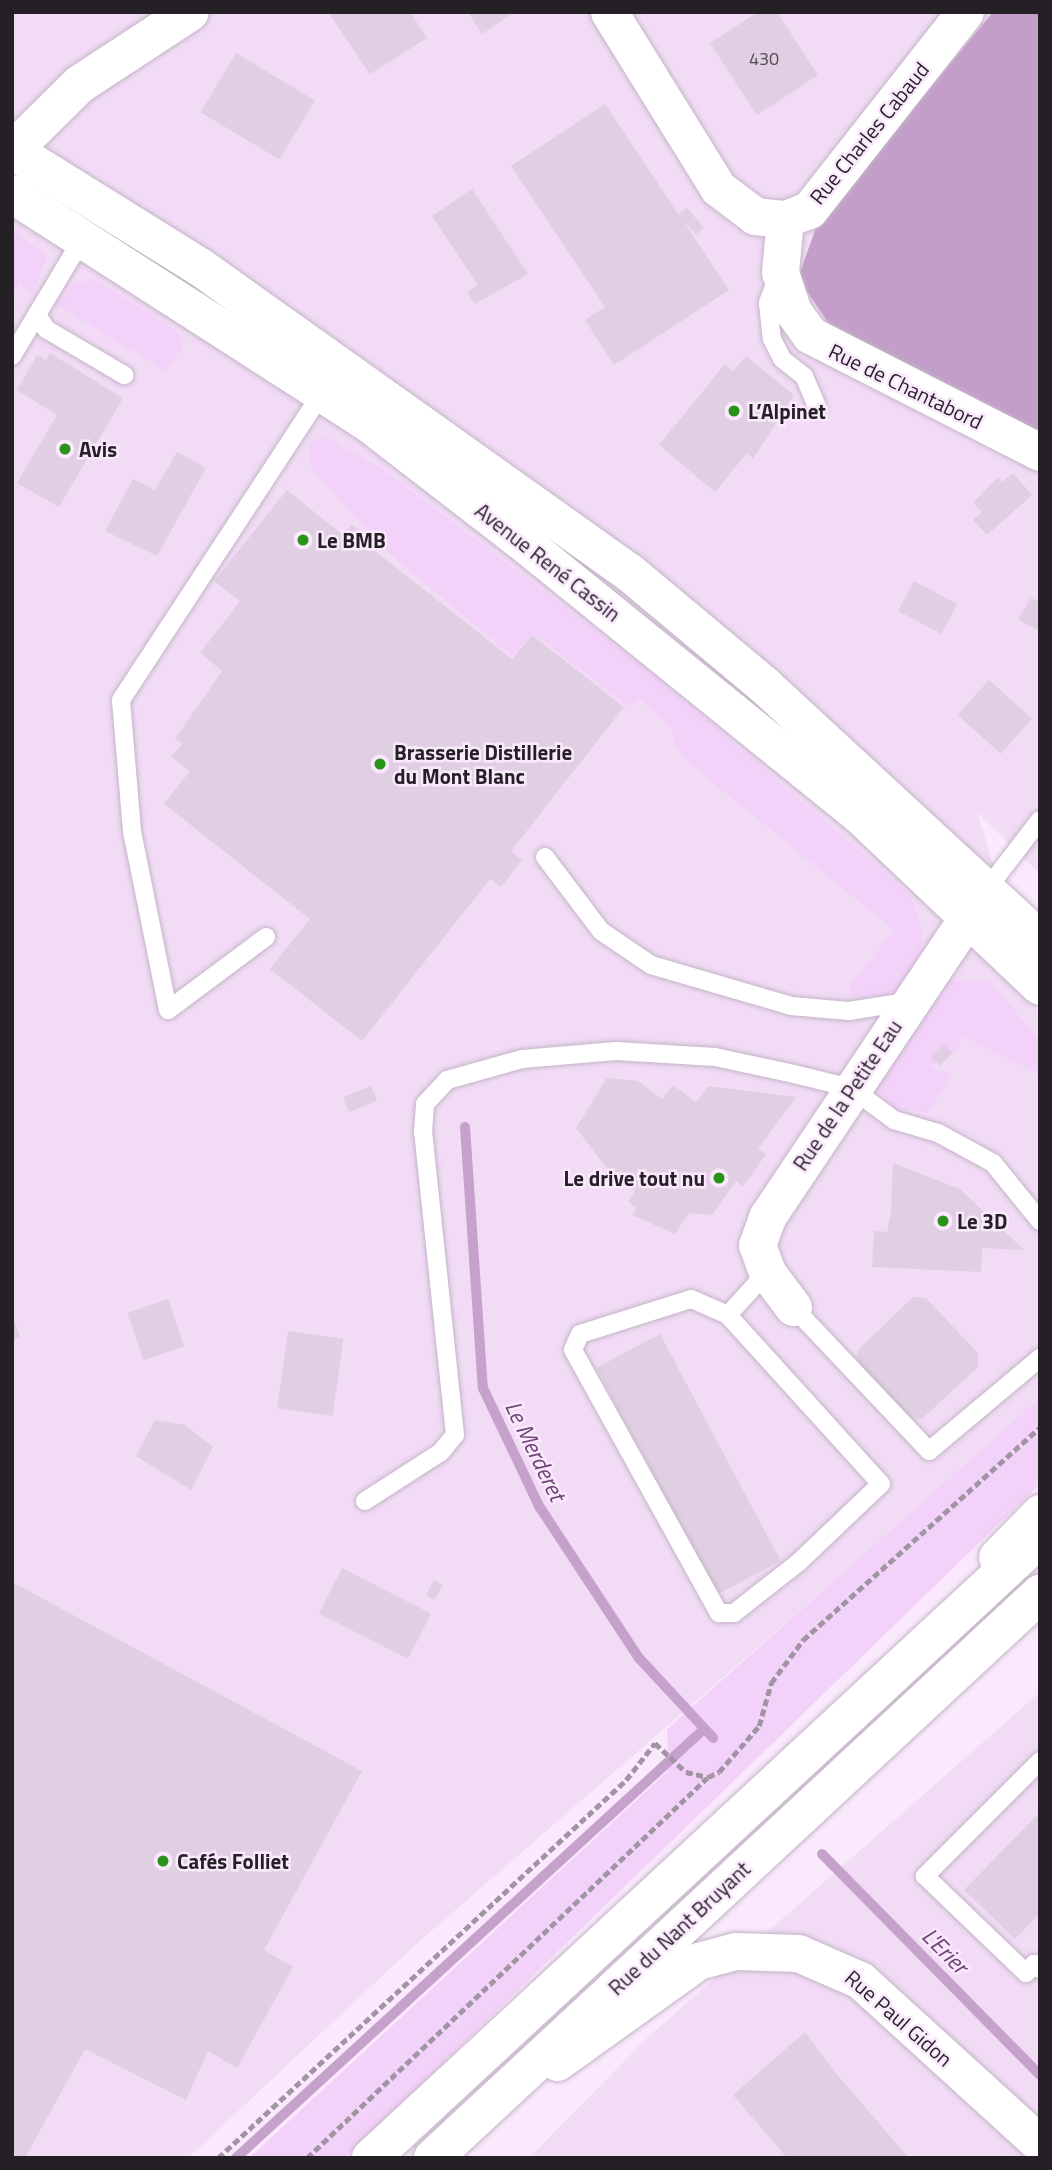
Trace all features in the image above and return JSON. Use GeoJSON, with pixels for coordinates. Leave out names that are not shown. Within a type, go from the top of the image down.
{"type":"FeatureCollection","features":[{"type":"Feature","properties":{"kind":"main road"},"geometry":{"type":"LineString","coordinates":[[12,151],[80,84],[190,12]]}},
{"type":"Feature","properties":{"kind":"main road","name":"Avenue René Cassin"},"geometry":{"type":"LineString","coordinates":[[12,151],[331,379],[629,573],[764,685],[978,901],[1040,986]]}},
{"type":"Feature","properties":{"kind":"main road","name":"Avenue René Cassin"},"geometry":{"type":"LineString","coordinates":[[12,194],[83,238],[331,379]]}},
{"type":"Feature","properties":{"kind":"main road","name":"Avenue René Cassin"},"geometry":{"type":"LineString","coordinates":[[978,901],[1040,940]]}},
{"type":"Feature","properties":{"kind":"main road","name":"Rue du Nant Bruyant"},"geometry":{"type":"LineString","coordinates":[[371,2158],[1040,1538]]}},
{"type":"Feature","properties":{"kind":"main road","name":"Rue du Nant Bruyant"},"geometry":{"type":"LineString","coordinates":[[444,2147],[1040,1594]]}},
{"type":"Feature","properties":{"kind":"street"},"geometry":{"type":"LineString","coordinates":[[609,12],[718,188],[755,216],[785,219]]}},
{"type":"Feature","properties":{"kind":"street","name":"Rue Charles Cabaud"},"geometry":{"type":"LineString","coordinates":[[785,219],[809,210],[965,12]]}},
{"type":"Feature","properties":{"kind":"street","name":"Rue de Chantabord"},"geometry":{"type":"LineString","coordinates":[[785,219],[780,272],[792,310],[830,351],[1040,452]]}},
{"type":"Feature","properties":{"kind":"street","name":"Rue de la Petite Eau"},"geometry":{"type":"LineString","coordinates":[[793,1307],[767,1272],[757,1245],[767,1217],[978,901]]}},
{"type":"Feature","properties":{"kind":"street","name":"Rue du Nant Bruyant"},"geometry":{"type":"LineString","coordinates":[[825,1737],[1040,1513]]}},
{"type":"Feature","properties":{"kind":"street","name":"Rue du Nant Bruyant"},"geometry":{"type":"LineString","coordinates":[[925,1699],[1040,1609]]}},
{"type":"Feature","properties":{"kind":"street","name":"Rue Paul Gidon"},"geometry":{"type":"LineString","coordinates":[[444,2147],[681,1970],[717,1954],[760,1951],[820,1958],[860,1980],[1040,2144]]}},
{"type":"Feature","properties":{"kind":"lane"},"geometry":{"type":"LineString","coordinates":[[12,356],[83,238]]}},
{"type":"Feature","properties":{"kind":"lane"},"geometry":{"type":"LineString","coordinates":[[780,272],[768,303],[770,331],[782,359],[814,393],[817,407]]}},
{"type":"Feature","properties":{"kind":"lane"},"geometry":{"type":"LineString","coordinates":[[37,315],[46,329],[124,375]]}},
{"type":"Feature","properties":{"kind":"lane"},"geometry":{"type":"LineString","coordinates":[[266,937],[168,1010],[132,831],[121,700],[331,379]]}},
{"type":"Feature","properties":{"kind":"lane"},"geometry":{"type":"LineString","coordinates":[[978,901],[1040,820]]}},
{"type":"Feature","properties":{"kind":"lane"},"geometry":{"type":"LineString","coordinates":[[545,857],[601,932],[651,965],[791,1006],[849,1011],[910,1001]]}},
{"type":"Feature","properties":{"kind":"lane"},"geometry":{"type":"LineString","coordinates":[[365,1501],[441,1452],[455,1435],[423,1133],[425,1104],[447,1080],[522,1059],[616,1051],[715,1057],[851,1088],[894,1120],[938,1133],[993,1163],[1040,1221]]}},
{"type":"Feature","properties":{"kind":"lane"},"geometry":{"type":"LineString","coordinates":[[728,1315],[767,1272]]}},
{"type":"Feature","properties":{"kind":"lane"},"geometry":{"type":"LineString","coordinates":[[691,1298],[728,1315],[881,1484],[799,1562],[734,1613],[719,1614],[573,1350],[580,1334],[691,1298]]}},
{"type":"Feature","properties":{"kind":"lane"},"geometry":{"type":"LineString","coordinates":[[793,1307],[929,1451],[1040,1358]]}},
{"type":"Feature","properties":{"kind":"lane"},"geometry":{"type":"LineString","coordinates":[[1040,1761],[925,1876],[1026,1973],[1034,1964],[1040,1969]]}},
{"type":"Feature","properties":{"kind":"path"},"geometry":{"type":"LineString","coordinates":[[307,2158],[708,1777],[744,1748],[759,1726],[771,1682],[803,1640],[1040,1427]]}},
{"type":"Feature","properties":{"kind":"path"},"geometry":{"type":"LineString","coordinates":[[218,2158],[626,1780],[644,1752],[654,1743],[662,1747],[686,1772],[708,1777]]}},
{"type":"Feature","properties":{"kind":"shaded area"},"geometry":{"type":"Polygon","coordinates":[[[12,12],[990,12],[1040,470],[1040,874],[977,812],[1040,1020],[1040,1402],[414,1946],[188,2158],[12,2158],[12,12]]]}},
{"type":"Feature","properties":{"kind":"shaded area"},"geometry":{"type":"Polygon","coordinates":[[[993,12],[1040,12],[1040,470],[835,333],[798,278],[818,222],[993,12]]]}},
{"type":"Feature","properties":{"kind":"shaded area"},"geometry":{"type":"Polygon","coordinates":[[[12,230],[48,256],[32,294],[20,283],[12,297],[12,230]]]}},
{"type":"Feature","properties":{"kind":"shaded area"},"geometry":{"type":"Polygon","coordinates":[[[95,280],[177,331],[183,347],[166,371],[57,305],[75,282],[95,280]]]}},
{"type":"Feature","properties":{"kind":"shaded area"},"geometry":{"type":"Polygon","coordinates":[[[325,436],[385,471],[648,670],[910,894],[922,929],[921,954],[900,991],[855,1000],[849,986],[894,930],[690,764],[673,743],[673,730],[640,699],[628,706],[533,633],[512,656],[389,553],[312,470],[308,445],[325,436]]]}},
{"type":"Feature","properties":{"kind":"shaded area"},"geometry":{"type":"Polygon","coordinates":[[[988,980],[1040,1040],[1040,1075],[963,1036],[957,1050],[930,1067],[952,1075],[928,1113],[895,1108],[878,1091],[877,1080],[929,1006],[949,981],[988,980]]]}},
{"type":"Feature","properties":{"kind":"shaded area"},"geometry":{"type":"Polygon","coordinates":[[[1040,1398],[1040,1484],[385,2119],[344,2158],[249,2158],[668,1771],[667,1729],[1040,1398]]]}},
{"type":"Feature","properties":{"kind":"shaded area"},"geometry":{"type":"Polygon","coordinates":[[[1040,1692],[1040,2158],[529,2158],[646,2039],[1040,1692]]]}},
{"type":"Feature","properties":{"kind":"building"},"geometry":{"type":"Polygon","coordinates":[[[328,12],[410,12],[427,38],[370,74],[328,12]]]}},
{"type":"Feature","properties":{"kind":"building"},"geometry":{"type":"Polygon","coordinates":[[[468,12],[515,12],[482,34],[468,12]]]}},
{"type":"Feature","properties":{"kind":"building"},"geometry":{"type":"Polygon","coordinates":[[[758,12],[777,12],[818,75],[757,115],[710,43],[758,12]]]}},
{"type":"Feature","properties":{"kind":"building"},"geometry":{"type":"Polygon","coordinates":[[[236,53],[315,100],[279,160],[200,112],[236,53]]]}},
{"type":"Feature","properties":{"kind":"building"},"geometry":{"type":"Polygon","coordinates":[[[605,104],[678,214],[687,208],[704,228],[696,234],[684,222],[729,290],[614,365],[585,320],[605,307],[511,166],[605,104]]]}},
{"type":"Feature","properties":{"kind":"building"},"geometry":{"type":"Polygon","coordinates":[[[472,189],[528,274],[475,304],[467,292],[478,285],[432,216],[472,189]]]}},
{"type":"Feature","properties":{"kind":"building","name":"Avis"},"geometry":{"type":"Polygon","coordinates":[[[50,353],[123,398],[59,507],[17,483],[57,415],[17,390],[37,355],[46,360],[50,353]]]}},
{"type":"Feature","properties":{"kind":"building","name":"L’Alpinet"},"geometry":{"type":"Polygon","coordinates":[[[746,356],[794,395],[753,459],[747,453],[715,492],[659,445],[725,364],[733,371],[746,356]]]}},
{"type":"Feature","properties":{"kind":"building"},"geometry":{"type":"Polygon","coordinates":[[[177,452],[206,468],[157,556],[105,531],[133,479],[155,490],[177,452]]]}},
{"type":"Feature","properties":{"kind":"building"},"geometry":{"type":"Polygon","coordinates":[[[1013,473],[1032,495],[987,535],[973,520],[982,512],[973,503],[998,477],[1002,482],[1013,473]]]}},
{"type":"Feature","properties":{"kind":"building","name":"Brasserie Distillerie du Mont Blanc"},"geometry":{"type":"Polygon","coordinates":[[[287,490],[343,535],[352,525],[369,538],[365,543],[512,659],[532,635],[624,707],[511,851],[522,860],[501,887],[490,879],[362,1041],[270,969],[310,919],[164,804],[190,771],[171,757],[182,744],[175,739],[222,671],[200,653],[240,601],[214,581],[287,490]]]}},
{"type":"Feature","properties":{"kind":"building"},"geometry":{"type":"Polygon","coordinates":[[[914,581],[957,604],[941,634],[898,611],[914,581]]]}},
{"type":"Feature","properties":{"kind":"building"},"geometry":{"type":"Polygon","coordinates":[[[1031,598],[1040,602],[1040,631],[1018,620],[1031,598]]]}},
{"type":"Feature","properties":{"kind":"building"},"geometry":{"type":"Polygon","coordinates":[[[989,680],[1032,719],[1001,754],[958,715],[989,680]]]}},
{"type":"Feature","properties":{"kind":"building"},"geometry":{"type":"Polygon","coordinates":[[[943,1044],[952,1053],[939,1066],[930,1057],[943,1044]]]}},
{"type":"Feature","properties":{"kind":"building"},"geometry":{"type":"Polygon","coordinates":[[[607,1078],[638,1081],[662,1099],[673,1085],[696,1102],[708,1086],[796,1097],[758,1149],[766,1154],[743,1187],[736,1181],[712,1215],[689,1213],[675,1234],[632,1215],[637,1208],[628,1201],[635,1191],[612,1175],[576,1128],[607,1078]]]}},
{"type":"Feature","properties":{"kind":"building"},"geometry":{"type":"Polygon","coordinates":[[[371,1086],[377,1101],[349,1112],[343,1097],[371,1086]]]}},
{"type":"Feature","properties":{"kind":"building","name":"Le 3D"},"geometry":{"type":"Polygon","coordinates":[[[893,1163],[960,1189],[1024,1250],[982,1248],[981,1272],[872,1267],[874,1231],[887,1232],[891,1213],[893,1163]]]}},
{"type":"Feature","properties":{"kind":"building"},"geometry":{"type":"Polygon","coordinates":[[[913,1297],[926,1298],[978,1353],[978,1367],[922,1419],[909,1418],[857,1363],[858,1350],[913,1297]]]}},
{"type":"Feature","properties":{"kind":"building"},"geometry":{"type":"Polygon","coordinates":[[[168,1299],[184,1346],[144,1360],[127,1313],[168,1299]]]}},
{"type":"Feature","properties":{"kind":"building"},"geometry":{"type":"Polygon","coordinates":[[[12,1313],[20,1337],[12,1340],[12,1313]]]}},
{"type":"Feature","properties":{"kind":"building"},"geometry":{"type":"Polygon","coordinates":[[[288,1331],[343,1339],[333,1416],[277,1408],[288,1331]]]}},
{"type":"Feature","properties":{"kind":"building"},"geometry":{"type":"Polygon","coordinates":[[[660,1334],[781,1561],[717,1595],[596,1368],[660,1334]]]}},
{"type":"Feature","properties":{"kind":"building"},"geometry":{"type":"Polygon","coordinates":[[[155,1420],[185,1425],[213,1447],[191,1490],[136,1456],[155,1420]]]}},
{"type":"Feature","properties":{"kind":"building"},"geometry":{"type":"Polygon","coordinates":[[[342,1568],[431,1613],[408,1659],[319,1613],[342,1568]]]}},
{"type":"Feature","properties":{"kind":"building"},"geometry":{"type":"Polygon","coordinates":[[[434,1580],[443,1585],[435,1600],[426,1595],[434,1580]]]}},
{"type":"Feature","properties":{"kind":"building","name":"Cafés Folliet"},"geometry":{"type":"Polygon","coordinates":[[[12,1582],[362,1771],[264,1950],[293,1967],[237,2068],[208,2051],[186,2100],[85,2049],[25,2158],[12,2158],[12,1582]]]}},
{"type":"Feature","properties":{"kind":"building"},"geometry":{"type":"Polygon","coordinates":[[[1040,1812],[1040,1913],[1015,1939],[964,1890],[1040,1812]]]}},
{"type":"Feature","properties":{"kind":"building"},"geometry":{"type":"Polygon","coordinates":[[[805,2032],[834,2071],[909,2158],[787,2158],[733,2095],[805,2032]]]}},
{"type":"Feature","properties":{"kind":"waterway","name":"Le Merderet"},"geometry":{"type":"LineString","coordinates":[[465,1127],[483,1388],[539,1506],[639,1658],[713,1738]]}},
{"type":"Feature","properties":{"kind":"waterway"},"geometry":{"type":"LineString","coordinates":[[236,2158],[704,1729]]}},
{"type":"Feature","properties":{"kind":"waterway","name":"L'Erier"},"geometry":{"type":"LineString","coordinates":[[822,1854],[1040,2075]]}},
{"type":"Feature","properties":{"kind":"place","name":"L’Alpinet"},"geometry":{"type":"Point","coordinates":[734,411]}},
{"type":"Feature","properties":{"kind":"place","name":"Avis"},"geometry":{"type":"Point","coordinates":[65,449]}},
{"type":"Feature","properties":{"kind":"place","name":"Le BMB"},"geometry":{"type":"Point","coordinates":[303,540]}},
{"type":"Feature","properties":{"kind":"place","name":"Brasserie Distillerie du Mont Blanc"},"geometry":{"type":"Point","coordinates":[380,764]}},
{"type":"Feature","properties":{"kind":"place","name":"Le drive tout nu"},"geometry":{"type":"Point","coordinates":[719,1178]}},
{"type":"Feature","properties":{"kind":"place","name":"Le 3D"},"geometry":{"type":"Point","coordinates":[943,1221]}},
{"type":"Feature","properties":{"kind":"place","name":"Cafés Folliet"},"geometry":{"type":"Point","coordinates":[163,1861]}}]}
